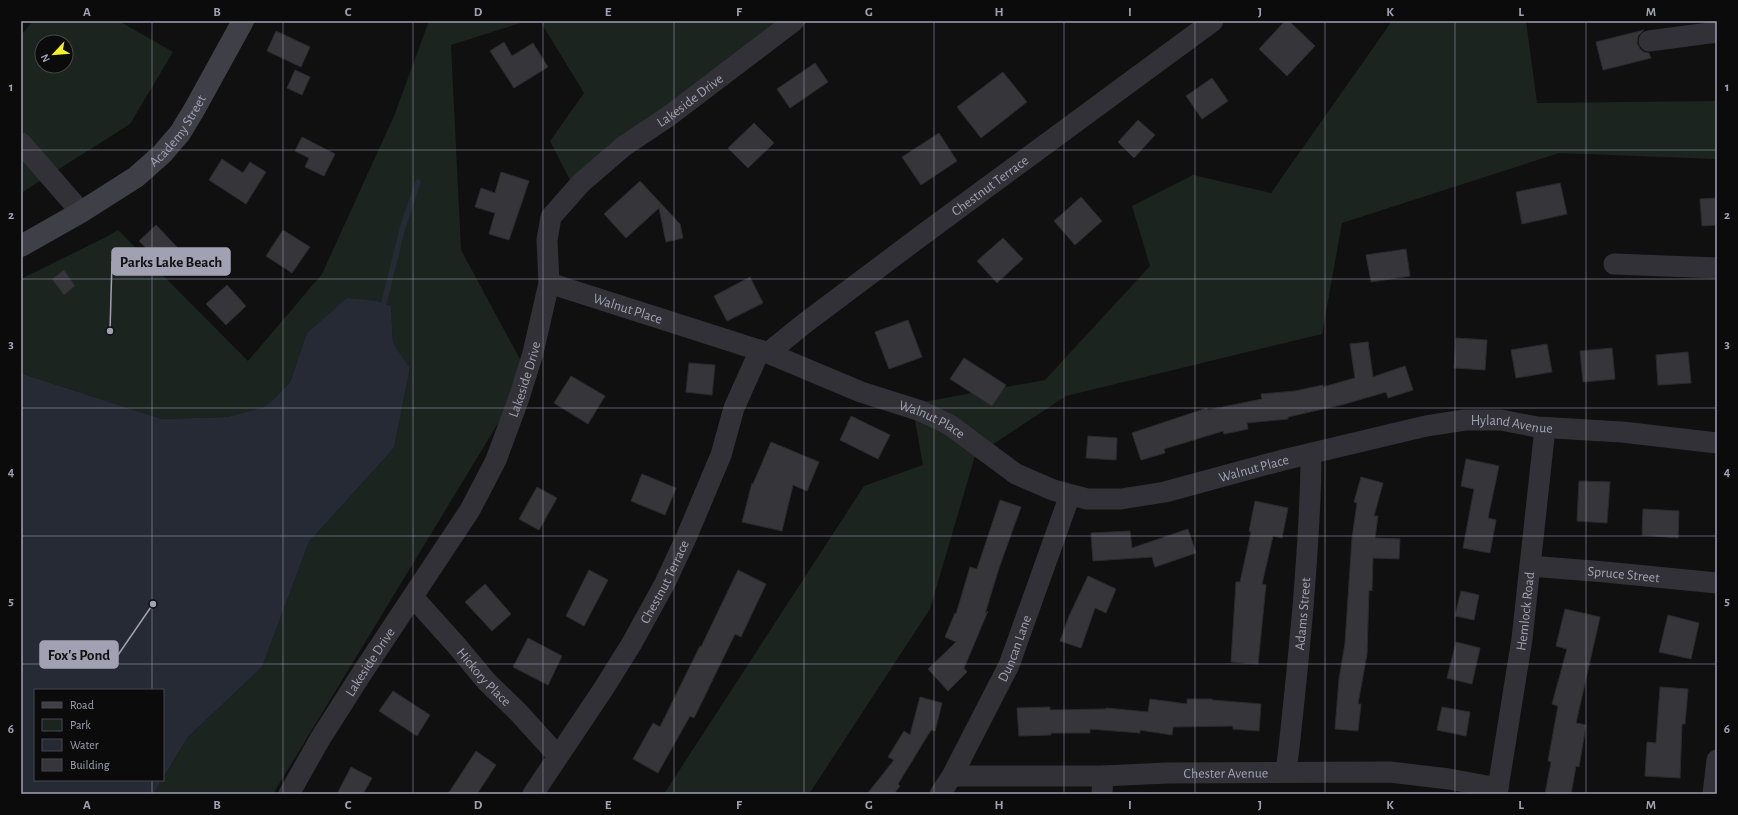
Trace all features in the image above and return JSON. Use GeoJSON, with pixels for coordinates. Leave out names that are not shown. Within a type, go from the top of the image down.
{"type":"FeatureCollection","features":[{"type":"Feature","properties":{"kind":"street","name":"Academy Street"},"geometry":{"type":"LineString","coordinates":[[21,246],[81,212],[148,168],[162,154],[180,133],[221,63],[243,21]]}},
{"type":"Feature","properties":{"kind":"street","name":"Lakeside Drive"},"geometry":{"type":"LineString","coordinates":[[288,794],[320,739],[470,510],[496,460],[519,398],[533,353],[550,283],[547,240],[551,217],[581,183],[624,146],[668,116],[794,21]]}},
{"type":"Feature","properties":{"kind":"street","name":"Chestnut Terrace"},"geometry":{"type":"LineString","coordinates":[[533,794],[632,643],[665,583],[686,538],[721,455],[734,408],[764,351],[892,259],[1212,21]]}},
{"type":"Feature","properties":{"kind":"street"},"geometry":{"type":"LineString","coordinates":[[1648,41],[1717,32]]}},
{"type":"Feature","properties":{"kind":"street"},"geometry":{"type":"LineString","coordinates":[[21,143],[81,212]]}},
{"type":"Feature","properties":{"kind":"street"},"geometry":{"type":"LineString","coordinates":[[1614,264],[1717,268]]}},
{"type":"Feature","properties":{"kind":"street","name":"Walnut Place"},"geometry":{"type":"LineString","coordinates":[[550,283],[764,351],[861,392],[927,414],[950,425],[1016,474],[1052,490],[1087,500],[1121,499],[1165,492],[1283,460],[1311,455]]}},
{"type":"Feature","properties":{"kind":"street","name":"Hyland Avenue"},"geometry":{"type":"LineString","coordinates":[[1311,455],[1426,426],[1465,420],[1501,420],[1545,428],[1622,432],[1717,443]]}},
{"type":"Feature","properties":{"kind":"street","name":"Hemlock Road"},"geometry":{"type":"LineString","coordinates":[[1497,791],[1522,639],[1545,428]]}},
{"type":"Feature","properties":{"kind":"street","name":"Adams Street"},"geometry":{"type":"LineString","coordinates":[[1286,772],[1294,706],[1305,577],[1311,490],[1311,455]]}},
{"type":"Feature","properties":{"kind":"street","name":"Duncan Lane"},"geometry":{"type":"LineString","coordinates":[[940,794],[952,776],[1009,665],[1070,495]]}},
{"type":"Feature","properties":{"kind":"street","name":"Spruce Street"},"geometry":{"type":"LineString","coordinates":[[1530,566],[1717,583]]}},
{"type":"Feature","properties":{"kind":"street","name":"Hickory Place"},"geometry":{"type":"LineString","coordinates":[[413,597],[487,682],[518,712],[558,756]]}},
{"type":"Feature","properties":{"kind":"street"},"geometry":{"type":"LineString","coordinates":[[1713,794],[1717,760]]}},
{"type":"Feature","properties":{"kind":"street","name":"Chester Avenue"},"geometry":{"type":"LineString","coordinates":[[952,776],[1103,785],[1167,773],[1390,772],[1449,779],[1497,791]]}},
{"type":"Feature","properties":{"kind":"green space"},"geometry":{"type":"Polygon","coordinates":[[[33,21],[119,21],[173,52],[130,124],[21,193],[21,35],[33,21]]]}},
{"type":"Feature","properties":{"kind":"green space"},"geometry":{"type":"Polygon","coordinates":[[[429,21],[527,21],[451,45],[461,250],[528,374],[273,794],[153,794],[161,781],[164,781],[164,776],[188,737],[262,667],[309,542],[394,448],[410,368],[393,343],[391,306],[378,301],[307,333],[290,382],[265,407],[227,417],[162,419],[23,374],[21,375],[21,279],[118,230],[248,361],[322,274],[394,116],[429,21]]]}},
{"type":"Feature","properties":{"kind":"green space"},"geometry":{"type":"Polygon","coordinates":[[[540,21],[809,21],[571,182],[550,141],[584,93],[540,21]]]}},
{"type":"Feature","properties":{"kind":"green space"},"geometry":{"type":"Polygon","coordinates":[[[1392,21],[1526,21],[1537,103],[1717,101],[1717,159],[1559,153],[1342,223],[1322,334],[1066,396],[975,456],[930,609],[809,794],[664,794],[864,486],[923,465],[912,404],[1045,380],[1150,266],[1132,206],[1193,175],[1271,193],[1392,21]]]}},
{"type":"Feature","properties":{"kind":"water"},"geometry":{"type":"Polygon","coordinates":[[[347,298],[378,301],[391,306],[393,343],[410,368],[394,448],[309,542],[262,667],[188,737],[164,776],[164,689],[34,689],[34,781],[161,781],[153,794],[21,794],[21,375],[23,374],[162,419],[227,417],[264,407],[275,398],[290,382],[307,333],[347,298]]]}},
{"type":"Feature","properties":{"kind":"building"},"geometry":{"type":"Polygon","coordinates":[[[1285,21],[1289,21],[1315,46],[1287,76],[1259,49],[1285,21]]]}},
{"type":"Feature","properties":{"kind":"building"},"geometry":{"type":"Polygon","coordinates":[[[1644,30],[1638,36],[1637,43],[1640,49],[1649,53],[1651,58],[1603,70],[1596,42],[1644,30]]]}},
{"type":"Feature","properties":{"kind":"building"},"geometry":{"type":"Polygon","coordinates":[[[276,31],[310,47],[301,67],[267,51],[276,31]]]}},
{"type":"Feature","properties":{"kind":"building"},"geometry":{"type":"Polygon","coordinates":[[[504,42],[512,56],[533,43],[548,67],[514,88],[490,51],[504,42]]]}},
{"type":"Feature","properties":{"kind":"building"},"geometry":{"type":"Polygon","coordinates":[[[815,63],[828,82],[790,108],[777,89],[815,63]]]}},
{"type":"Feature","properties":{"kind":"building"},"geometry":{"type":"Polygon","coordinates":[[[295,70],[310,77],[302,95],[287,88],[295,70]]]}},
{"type":"Feature","properties":{"kind":"building"},"geometry":{"type":"Polygon","coordinates":[[[1003,72],[1027,102],[981,138],[957,107],[1003,72]]]}},
{"type":"Feature","properties":{"kind":"building"},"geometry":{"type":"Polygon","coordinates":[[[1212,78],[1228,101],[1202,119],[1186,96],[1212,78]]]}},
{"type":"Feature","properties":{"kind":"building"},"geometry":{"type":"Polygon","coordinates":[[[1138,120],[1155,135],[1134,158],[1118,142],[1138,120]]]}},
{"type":"Feature","properties":{"kind":"building"},"geometry":{"type":"Polygon","coordinates":[[[754,123],[774,143],[748,168],[728,148],[754,123]]]}},
{"type":"Feature","properties":{"kind":"building"},"geometry":{"type":"Polygon","coordinates":[[[939,133],[957,161],[921,185],[902,157],[939,133]]]}},
{"type":"Feature","properties":{"kind":"building"},"geometry":{"type":"Polygon","coordinates":[[[302,137],[335,154],[324,176],[305,167],[309,158],[295,151],[302,137]]]}},
{"type":"Feature","properties":{"kind":"building"},"geometry":{"type":"Polygon","coordinates":[[[222,159],[243,173],[250,162],[266,172],[246,204],[209,180],[222,159]]]}},
{"type":"Feature","properties":{"kind":"building"},"geometry":{"type":"Polygon","coordinates":[[[501,172],[529,181],[509,240],[489,234],[495,213],[475,207],[481,188],[495,193],[501,172]]]}},
{"type":"Feature","properties":{"kind":"building"},"geometry":{"type":"Polygon","coordinates":[[[640,181],[680,224],[683,238],[666,242],[659,208],[626,238],[604,214],[640,181]]]}},
{"type":"Feature","properties":{"kind":"building"},"geometry":{"type":"Polygon","coordinates":[[[1560,183],[1567,214],[1522,224],[1516,192],[1560,183]]]}},
{"type":"Feature","properties":{"kind":"building"},"geometry":{"type":"Polygon","coordinates":[[[1081,197],[1102,221],[1075,245],[1054,221],[1081,197]]]}},
{"type":"Feature","properties":{"kind":"building"},"geometry":{"type":"Polygon","coordinates":[[[1717,198],[1717,225],[1702,226],[1700,199],[1717,198]]]}},
{"type":"Feature","properties":{"kind":"building"},"geometry":{"type":"Polygon","coordinates":[[[156,225],[178,248],[174,252],[186,265],[173,276],[139,241],[156,225]]]}},
{"type":"Feature","properties":{"kind":"building"},"geometry":{"type":"Polygon","coordinates":[[[283,230],[310,247],[292,273],[266,256],[283,230]]]}},
{"type":"Feature","properties":{"kind":"building"},"geometry":{"type":"Polygon","coordinates":[[[1003,238],[1023,259],[997,283],[977,261],[1003,238]]]}},
{"type":"Feature","properties":{"kind":"building"},"geometry":{"type":"Polygon","coordinates":[[[1406,249],[1410,276],[1371,282],[1366,255],[1406,249]]]}},
{"type":"Feature","properties":{"kind":"building"},"geometry":{"type":"Polygon","coordinates":[[[64,270],[75,286],[64,295],[52,279],[64,270]]]}},
{"type":"Feature","properties":{"kind":"building"},"geometry":{"type":"Polygon","coordinates":[[[750,277],[763,303],[727,321],[714,296],[750,277]]]}},
{"type":"Feature","properties":{"kind":"building"},"geometry":{"type":"Polygon","coordinates":[[[227,285],[246,306],[226,325],[206,304],[227,285]]]}},
{"type":"Feature","properties":{"kind":"building"},"geometry":{"type":"Polygon","coordinates":[[[908,320],[922,357],[889,369],[875,332],[908,320]]]}},
{"type":"Feature","properties":{"kind":"building"},"geometry":{"type":"Polygon","coordinates":[[[1456,338],[1487,340],[1485,370],[1454,368],[1456,338]]]}},
{"type":"Feature","properties":{"kind":"building"},"geometry":{"type":"Polygon","coordinates":[[[1368,342],[1373,377],[1405,366],[1413,390],[1388,398],[1386,392],[1345,404],[1288,417],[1288,419],[1247,423],[1248,429],[1224,434],[1223,431],[1164,449],[1165,453],[1141,460],[1132,433],[1207,408],[1208,410],[1262,399],[1261,394],[1295,391],[1323,385],[1323,387],[1355,378],[1350,344],[1368,342]]]}},
{"type":"Feature","properties":{"kind":"building"},"geometry":{"type":"Polygon","coordinates":[[[1547,344],[1552,372],[1516,378],[1511,350],[1547,344]]]}},
{"type":"Feature","properties":{"kind":"building"},"geometry":{"type":"Polygon","coordinates":[[[1612,348],[1615,379],[1583,382],[1580,351],[1612,348]]]}},
{"type":"Feature","properties":{"kind":"building"},"geometry":{"type":"Polygon","coordinates":[[[1688,352],[1691,383],[1658,385],[1656,355],[1688,352]]]}},
{"type":"Feature","properties":{"kind":"building"},"geometry":{"type":"Polygon","coordinates":[[[964,358],[1006,385],[992,406],[950,379],[964,358]]]}},
{"type":"Feature","properties":{"kind":"building"},"geometry":{"type":"Polygon","coordinates":[[[689,363],[715,365],[712,395],[686,392],[689,363]]]}},
{"type":"Feature","properties":{"kind":"building"},"geometry":{"type":"Polygon","coordinates":[[[571,376],[605,396],[588,424],[554,403],[571,376]]]}},
{"type":"Feature","properties":{"kind":"building"},"geometry":{"type":"Polygon","coordinates":[[[851,416],[890,435],[878,459],[840,440],[851,416]]]}},
{"type":"Feature","properties":{"kind":"building"},"geometry":{"type":"Polygon","coordinates":[[[1088,436],[1117,438],[1116,460],[1086,458],[1088,436]]]}},
{"type":"Feature","properties":{"kind":"building"},"geometry":{"type":"Polygon","coordinates":[[[771,442],[819,462],[807,491],[793,485],[782,531],[742,522],[752,483],[753,484],[771,442]]]}},
{"type":"Feature","properties":{"kind":"building"},"geometry":{"type":"Polygon","coordinates":[[[1466,459],[1499,466],[1488,518],[1496,520],[1490,553],[1463,548],[1474,489],[1461,486],[1466,459]]]}},
{"type":"Feature","properties":{"kind":"building"},"geometry":{"type":"Polygon","coordinates":[[[642,474],[676,488],[665,515],[631,501],[642,474]]]}},
{"type":"Feature","properties":{"kind":"building"},"geometry":{"type":"Polygon","coordinates":[[[1361,477],[1383,483],[1374,516],[1378,516],[1375,538],[1400,539],[1399,559],[1373,558],[1372,591],[1369,590],[1367,654],[1358,704],[1361,704],[1358,731],[1335,729],[1339,679],[1345,643],[1352,538],[1357,503],[1354,502],[1361,477]]]}},
{"type":"Feature","properties":{"kind":"building"},"geometry":{"type":"Polygon","coordinates":[[[1579,481],[1610,482],[1607,523],[1577,521],[1579,481]]]}},
{"type":"Feature","properties":{"kind":"building"},"geometry":{"type":"Polygon","coordinates":[[[537,487],[557,498],[539,530],[519,519],[537,487]]]}},
{"type":"Feature","properties":{"kind":"building"},"geometry":{"type":"Polygon","coordinates":[[[1000,500],[1021,507],[999,568],[985,614],[988,611],[964,668],[967,672],[948,691],[928,669],[956,642],[945,637],[955,613],[956,614],[970,567],[977,569],[1000,500]]]}},
{"type":"Feature","properties":{"kind":"building"},"geometry":{"type":"Polygon","coordinates":[[[1255,501],[1288,508],[1282,538],[1273,536],[1262,584],[1266,585],[1258,664],[1231,662],[1236,582],[1240,582],[1251,532],[1249,531],[1255,501]]]}},
{"type":"Feature","properties":{"kind":"building"},"geometry":{"type":"Polygon","coordinates":[[[1643,509],[1679,511],[1678,538],[1642,535],[1643,509]]]}},
{"type":"Feature","properties":{"kind":"building"},"geometry":{"type":"Polygon","coordinates":[[[1188,529],[1196,553],[1155,567],[1152,557],[1093,561],[1091,533],[1130,531],[1132,548],[1188,529]]]}},
{"type":"Feature","properties":{"kind":"building"},"geometry":{"type":"Polygon","coordinates":[[[589,570],[608,580],[584,626],[566,616],[589,570]]]}},
{"type":"Feature","properties":{"kind":"building"},"geometry":{"type":"Polygon","coordinates":[[[738,570],[766,584],[741,637],[735,634],[694,718],[690,716],[658,773],[633,759],[653,723],[660,727],[738,570]]]}},
{"type":"Feature","properties":{"kind":"building"},"geometry":{"type":"Polygon","coordinates":[[[1088,576],[1116,589],[1106,613],[1095,608],[1081,648],[1060,641],[1069,616],[1088,576]]]}},
{"type":"Feature","properties":{"kind":"building"},"geometry":{"type":"Polygon","coordinates":[[[485,584],[511,614],[492,631],[465,602],[485,584]]]}},
{"type":"Feature","properties":{"kind":"building"},"geometry":{"type":"Polygon","coordinates":[[[1461,591],[1479,595],[1474,620],[1455,616],[1461,591]]]}},
{"type":"Feature","properties":{"kind":"building"},"geometry":{"type":"Polygon","coordinates":[[[1565,609],[1600,617],[1576,723],[1586,725],[1579,767],[1576,766],[1571,794],[1545,794],[1551,762],[1548,761],[1558,706],[1552,704],[1567,649],[1556,646],[1565,609]]]}},
{"type":"Feature","properties":{"kind":"building"},"geometry":{"type":"Polygon","coordinates":[[[1668,615],[1699,623],[1691,659],[1659,652],[1668,615]]]}},
{"type":"Feature","properties":{"kind":"building"},"geometry":{"type":"Polygon","coordinates":[[[528,638],[562,656],[548,685],[513,667],[528,638]]]}},
{"type":"Feature","properties":{"kind":"building"},"geometry":{"type":"Polygon","coordinates":[[[1456,642],[1480,648],[1472,684],[1447,678],[1456,642]]]}},
{"type":"Feature","properties":{"kind":"building"},"geometry":{"type":"Polygon","coordinates":[[[1660,687],[1688,689],[1685,724],[1682,724],[1680,778],[1645,776],[1647,742],[1656,743],[1660,687]]]}},
{"type":"Feature","properties":{"kind":"building"},"geometry":{"type":"Polygon","coordinates":[[[393,691],[430,715],[417,736],[379,711],[393,691]]]}},
{"type":"Feature","properties":{"kind":"building"},"geometry":{"type":"Polygon","coordinates":[[[920,697],[942,703],[935,731],[931,730],[898,784],[900,786],[894,794],[867,794],[894,760],[888,757],[904,731],[910,735],[920,697]]]}},
{"type":"Feature","properties":{"kind":"building"},"geometry":{"type":"Polygon","coordinates":[[[1150,699],[1187,704],[1187,699],[1212,699],[1261,704],[1259,731],[1233,729],[1233,726],[1173,727],[1172,735],[1140,730],[1140,733],[1090,729],[1090,733],[1051,733],[1051,735],[1019,736],[1017,708],[1050,707],[1050,710],[1106,708],[1148,712],[1150,699]]]}},
{"type":"Feature","properties":{"kind":"building"},"geometry":{"type":"Polygon","coordinates":[[[1442,707],[1470,712],[1466,736],[1437,730],[1442,707]]]}},
{"type":"Feature","properties":{"kind":"building"},"geometry":{"type":"Polygon","coordinates":[[[476,751],[496,765],[477,794],[448,794],[476,751]]]}},
{"type":"Feature","properties":{"kind":"building"},"geometry":{"type":"Polygon","coordinates":[[[351,767],[372,778],[363,794],[337,794],[351,767]]]}},
{"type":"Feature","properties":{"kind":"waterway"},"geometry":{"type":"LineString","coordinates":[[384,303],[403,226],[418,182]]}},
{"type":"Feature","properties":{"kind":"place","name":"Parks Lake Beach"},"geometry":{"type":"Point","coordinates":[110,331]}},
{"type":"Feature","properties":{"kind":"place","name":"Fox's Pond"},"geometry":{"type":"Point","coordinates":[153,604]}}]}
